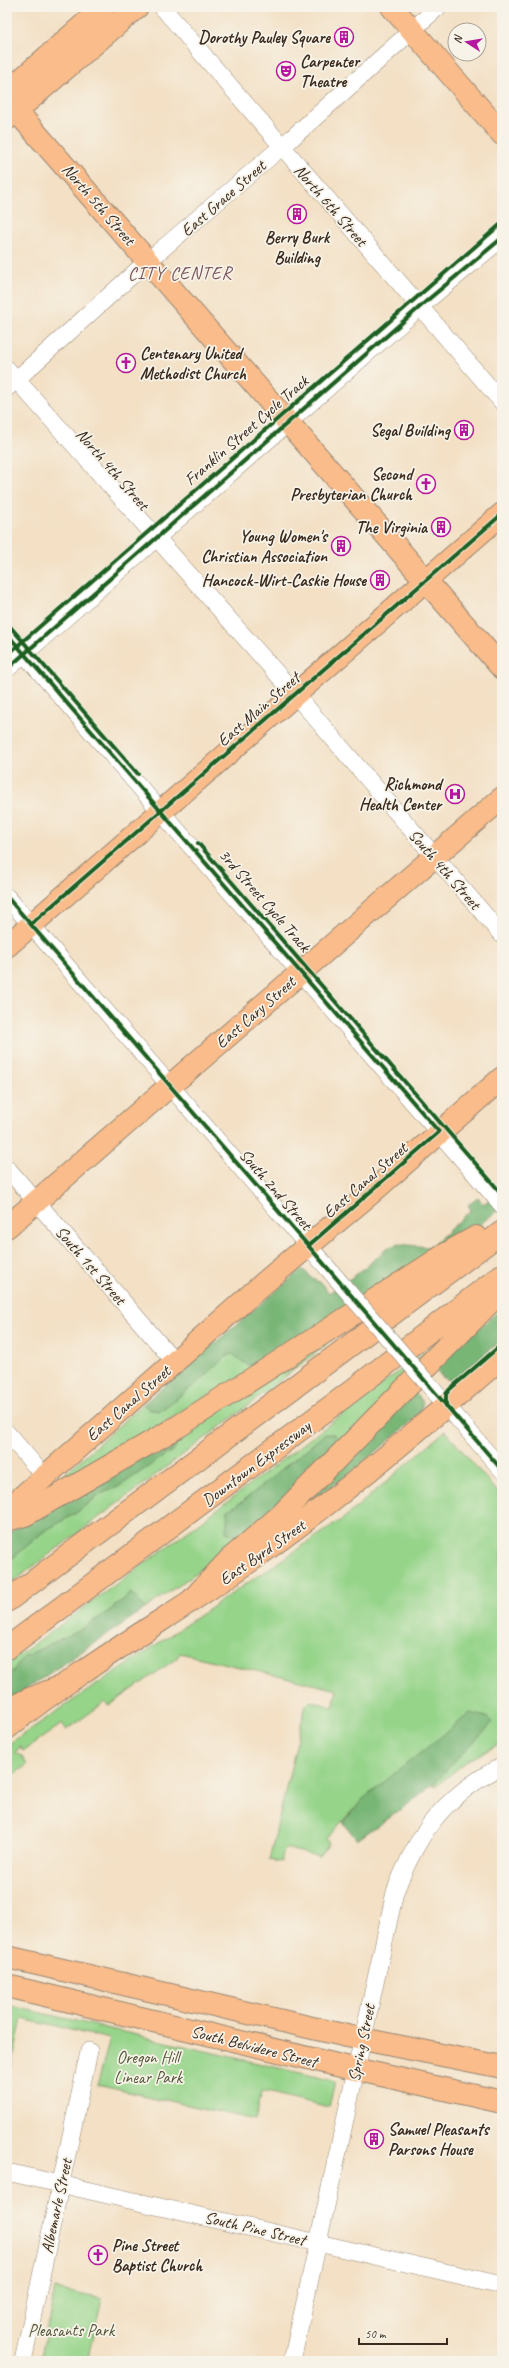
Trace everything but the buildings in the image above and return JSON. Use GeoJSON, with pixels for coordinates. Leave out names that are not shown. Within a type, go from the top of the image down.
{"type":"FeatureCollection","features":[{"type":"Feature","properties":{"kind":"main road"},"geometry":{"type":"LineString","coordinates":[[7,92],[104,7]]}},
{"type":"Feature","properties":{"kind":"main road"},"geometry":{"type":"LineString","coordinates":[[10,110],[137,7]]}},
{"type":"Feature","properties":{"kind":"main road"},"geometry":{"type":"LineString","coordinates":[[392,7],[502,134]]}},
{"type":"Feature","properties":{"kind":"main road","name":"North 5th Street"},"geometry":{"type":"LineString","coordinates":[[10,110],[149,261],[502,668]]}},
{"type":"Feature","properties":{"kind":"main road","name":"East Main Street"},"geometry":{"type":"LineString","coordinates":[[7,946],[502,514]]}},
{"type":"Feature","properties":{"kind":"main road","name":"East Cary Street"},"geometry":{"type":"LineString","coordinates":[[7,1227],[502,798]]}},
{"type":"Feature","properties":{"kind":"main road","name":"East Canal Street"},"geometry":{"type":"LineString","coordinates":[[7,1510],[44,1476],[502,1078]]}},
{"type":"Feature","properties":{"kind":"main road"},"geometry":{"type":"LineString","coordinates":[[7,1520],[25,1515],[179,1426],[446,1254],[502,1224]]}},
{"type":"Feature","properties":{"kind":"main road"},"geometry":{"type":"LineString","coordinates":[[7,1601],[502,1232]]}},
{"type":"Feature","properties":{"kind":"main road","name":"Downtown Expressway"},"geometry":{"type":"LineString","coordinates":[[7,1648],[345,1396],[502,1275]]}},
{"type":"Feature","properties":{"kind":"main road"},"geometry":{"type":"LineString","coordinates":[[191,1601],[230,1559],[281,1515],[502,1290]]}},
{"type":"Feature","properties":{"kind":"main road","name":"East Byrd Street"},"geometry":{"type":"LineString","coordinates":[[7,1728],[60,1687],[191,1601],[333,1501],[502,1357]]}},
{"type":"Feature","properties":{"kind":"main road"},"geometry":{"type":"LineString","coordinates":[[7,1710],[27,1700],[60,1687]]}},
{"type":"Feature","properties":{"kind":"main road","name":"South Belvidere Street"},"geometry":{"type":"LineString","coordinates":[[7,1957],[362,2039],[502,2067]]}},
{"type":"Feature","properties":{"kind":"main road","name":"South Belvidere Street"},"geometry":{"type":"LineString","coordinates":[[7,1986],[355,2070],[502,2102]]}},
{"type":"Feature","properties":{"kind":"street","name":"North 6th Street"},"geometry":{"type":"LineString","coordinates":[[162,7],[502,402]]}},
{"type":"Feature","properties":{"kind":"street","name":"East Grace Street"},"geometry":{"type":"LineString","coordinates":[[10,378],[282,146],[438,7]]}},
{"type":"Feature","properties":{"kind":"street"},"geometry":{"type":"LineString","coordinates":[[7,669],[420,307],[502,238]]}},
{"type":"Feature","properties":{"kind":"street","name":"North 4th Street"},"geometry":{"type":"LineString","coordinates":[[10,378],[157,539],[295,694]]}},
{"type":"Feature","properties":{"kind":"street"},"geometry":{"type":"LineString","coordinates":[[7,634],[502,1205]]}},
{"type":"Feature","properties":{"kind":"street","name":"South 4th Street"},"geometry":{"type":"LineString","coordinates":[[295,694],[502,935]]}},
{"type":"Feature","properties":{"kind":"street","name":"South 2nd Street"},"geometry":{"type":"LineString","coordinates":[[7,897],[502,1470]]}},
{"type":"Feature","properties":{"kind":"street","name":"South 1st Street"},"geometry":{"type":"LineString","coordinates":[[7,1168],[175,1362]]}},
{"type":"Feature","properties":{"kind":"street"},"geometry":{"type":"LineString","coordinates":[[7,1433],[44,1476]]}},
{"type":"Feature","properties":{"kind":"street","name":"Spring Street"},"geometry":{"type":"LineString","coordinates":[[292,2361],[394,1892],[416,1843],[458,1793],[502,1766]]}},
{"type":"Feature","properties":{"kind":"street","name":"Albemarle Street"},"geometry":{"type":"LineString","coordinates":[[23,2361],[89,2051]]}},
{"type":"Feature","properties":{"kind":"street","name":"South Pine Street"},"geometry":{"type":"LineString","coordinates":[[7,2172],[502,2285]]}},
{"type":"Feature","properties":{"kind":"green space"},"geometry":{"type":"Polygon","coordinates":[[[502,1191],[502,1207],[475,1228],[256,1367],[249,1366],[232,1354],[224,1358],[201,1380],[160,1411],[151,1410],[143,1404],[302,1269],[316,1281],[320,1282],[329,1293],[357,1274],[389,1247],[399,1244],[427,1247],[432,1246],[471,1210],[468,1205],[478,1198],[483,1204],[502,1191]]]}},
{"type":"Feature","properties":{"kind":"green space"},"geometry":{"type":"Polygon","coordinates":[[[502,1308],[502,1340],[452,1381],[442,1377],[434,1367],[502,1308]]]}},
{"type":"Feature","properties":{"kind":"green space"},"geometry":{"type":"Polygon","coordinates":[[[456,1328],[338,1447],[325,1434],[242,1502],[228,1510],[243,1540],[146,1608],[131,1593],[112,1609],[85,1627],[24,1657],[7,1678],[7,1664],[179,1538],[456,1328]]]}},
{"type":"Feature","properties":{"kind":"green space"},"geometry":{"type":"Polygon","coordinates":[[[322,1342],[326,1345],[228,1421],[7,1586],[7,1563],[43,1532],[76,1513],[100,1494],[118,1487],[176,1448],[168,1440],[322,1342]]]}},
{"type":"Feature","properties":{"kind":"green space"},"geometry":{"type":"Polygon","coordinates":[[[232,1354],[256,1367],[33,1502],[143,1404],[151,1410],[160,1411],[201,1380],[224,1358],[232,1354]]]}},
{"type":"Feature","properties":{"kind":"green space"},"geometry":{"type":"Polygon","coordinates":[[[413,1390],[423,1402],[420,1414],[363,1463],[271,1534],[413,1390]]]}},
{"type":"Feature","properties":{"kind":"green space"},"geometry":{"type":"Polygon","coordinates":[[[445,1431],[502,1497],[502,1743],[467,1761],[435,1787],[433,1786],[435,1782],[363,1799],[326,1839],[329,1844],[320,1857],[285,1848],[281,1862],[269,1860],[306,1704],[311,1701],[333,1707],[337,1690],[180,1653],[177,1658],[109,1706],[105,1702],[66,1730],[62,1724],[23,1751],[20,1746],[16,1753],[22,1756],[27,1765],[7,1779],[7,1745],[344,1518],[445,1431]]]}},
{"type":"Feature","properties":{"kind":"green space"},"geometry":{"type":"Polygon","coordinates":[[[325,1434],[334,1434],[337,1438],[338,1447],[243,1540],[226,1532],[228,1510],[242,1502],[325,1434]]]}},
{"type":"Feature","properties":{"kind":"green space"},"geometry":{"type":"Polygon","coordinates":[[[168,1440],[176,1448],[118,1487],[100,1494],[76,1513],[43,1532],[7,1563],[7,1534],[168,1440]]]}},
{"type":"Feature","properties":{"kind":"green space"},"geometry":{"type":"Polygon","coordinates":[[[131,1593],[146,1608],[7,1702],[7,1678],[24,1657],[85,1627],[112,1609],[131,1593]]]}},
{"type":"Feature","properties":{"kind":"green space"},"geometry":{"type":"Polygon","coordinates":[[[470,1713],[486,1717],[493,1722],[435,1782],[411,1802],[357,1840],[343,1822],[363,1799],[470,1713]]]}},
{"type":"Feature","properties":{"kind":"green space","name":"Oregon Hill Linear Park"},"geometry":{"type":"Polygon","coordinates":[[[7,2005],[335,2081],[329,2107],[262,2091],[255,2120],[97,2085],[110,2039],[22,2019],[11,2068],[7,2067],[7,2005]]]}},
{"type":"Feature","properties":{"kind":"green space","name":"Pleasants Park"},"geometry":{"type":"Polygon","coordinates":[[[55,2289],[102,2299],[88,2361],[40,2361],[55,2289]]]}},
{"type":"Feature","properties":{"kind":"cycle path","name":"Franklin Street Cycle Track"},"geometry":{"type":"LineString","coordinates":[[7,655],[502,223]]}},
{"type":"Feature","properties":{"kind":"cycle path"},"geometry":{"type":"LineString","coordinates":[[7,669],[430,298],[502,238]]}},
{"type":"Feature","properties":{"kind":"cycle path"},"geometry":{"type":"LineString","coordinates":[[31,924],[502,514]]}},
{"type":"Feature","properties":{"kind":"cycle path"},"geometry":{"type":"LineString","coordinates":[[7,623],[138,774]]}},
{"type":"Feature","properties":{"kind":"cycle path"},"geometry":{"type":"LineString","coordinates":[[7,634],[439,1132],[308,1246]]}},
{"type":"Feature","properties":{"kind":"cycle path","name":"3rd Street Cycle Track"},"geometry":{"type":"LineString","coordinates":[[198,843],[502,1194]]}},
{"type":"Feature","properties":{"kind":"cycle path"},"geometry":{"type":"LineString","coordinates":[[7,897],[502,1470]]}},
{"type":"Feature","properties":{"kind":"cycle path"},"geometry":{"type":"LineString","coordinates":[[446,1406],[446,1394],[450,1389],[502,1344]]}},
{"type":"Feature","properties":{"kind":"place","name":"Dorothy Pauley Square"},"geometry":{"type":"Point","coordinates":[344,37]}},
{"type":"Feature","properties":{"kind":"place","name":"Carpenter Theatre"},"geometry":{"type":"Point","coordinates":[286,71]}},
{"type":"Feature","properties":{"kind":"place","name":"Berry Burk Building"},"geometry":{"type":"Point","coordinates":[297,214]}},
{"type":"Feature","properties":{"kind":"place","name":"Centenary United Methodist Church"},"geometry":{"type":"Point","coordinates":[126,363]}},
{"type":"Feature","properties":{"kind":"place","name":"Segal Building"},"geometry":{"type":"Point","coordinates":[464,430]}},
{"type":"Feature","properties":{"kind":"place","name":"Second Presbyterian Church"},"geometry":{"type":"Point","coordinates":[426,484]}},
{"type":"Feature","properties":{"kind":"place","name":"The Virginia"},"geometry":{"type":"Point","coordinates":[441,527]}},
{"type":"Feature","properties":{"kind":"place","name":"Young Women's Christian Association"},"geometry":{"type":"Point","coordinates":[341,546]}},
{"type":"Feature","properties":{"kind":"place","name":"Hancock-Wirt-Caskie House"},"geometry":{"type":"Point","coordinates":[380,580]}},
{"type":"Feature","properties":{"kind":"place","name":"Richmond Health Center"},"geometry":{"type":"Point","coordinates":[455,794]}},
{"type":"Feature","properties":{"kind":"place","name":"Samuel Pleasants Parsons House"},"geometry":{"type":"Point","coordinates":[374,2139]}},
{"type":"Feature","properties":{"kind":"place","name":"Pine Street Baptist Church"},"geometry":{"type":"Point","coordinates":[98,2255]}},
{"type":"Feature","properties":{"kind":"district","name":"CITY CENTER"},"geometry":{"type":"Point","coordinates":[180,273]}}]}
